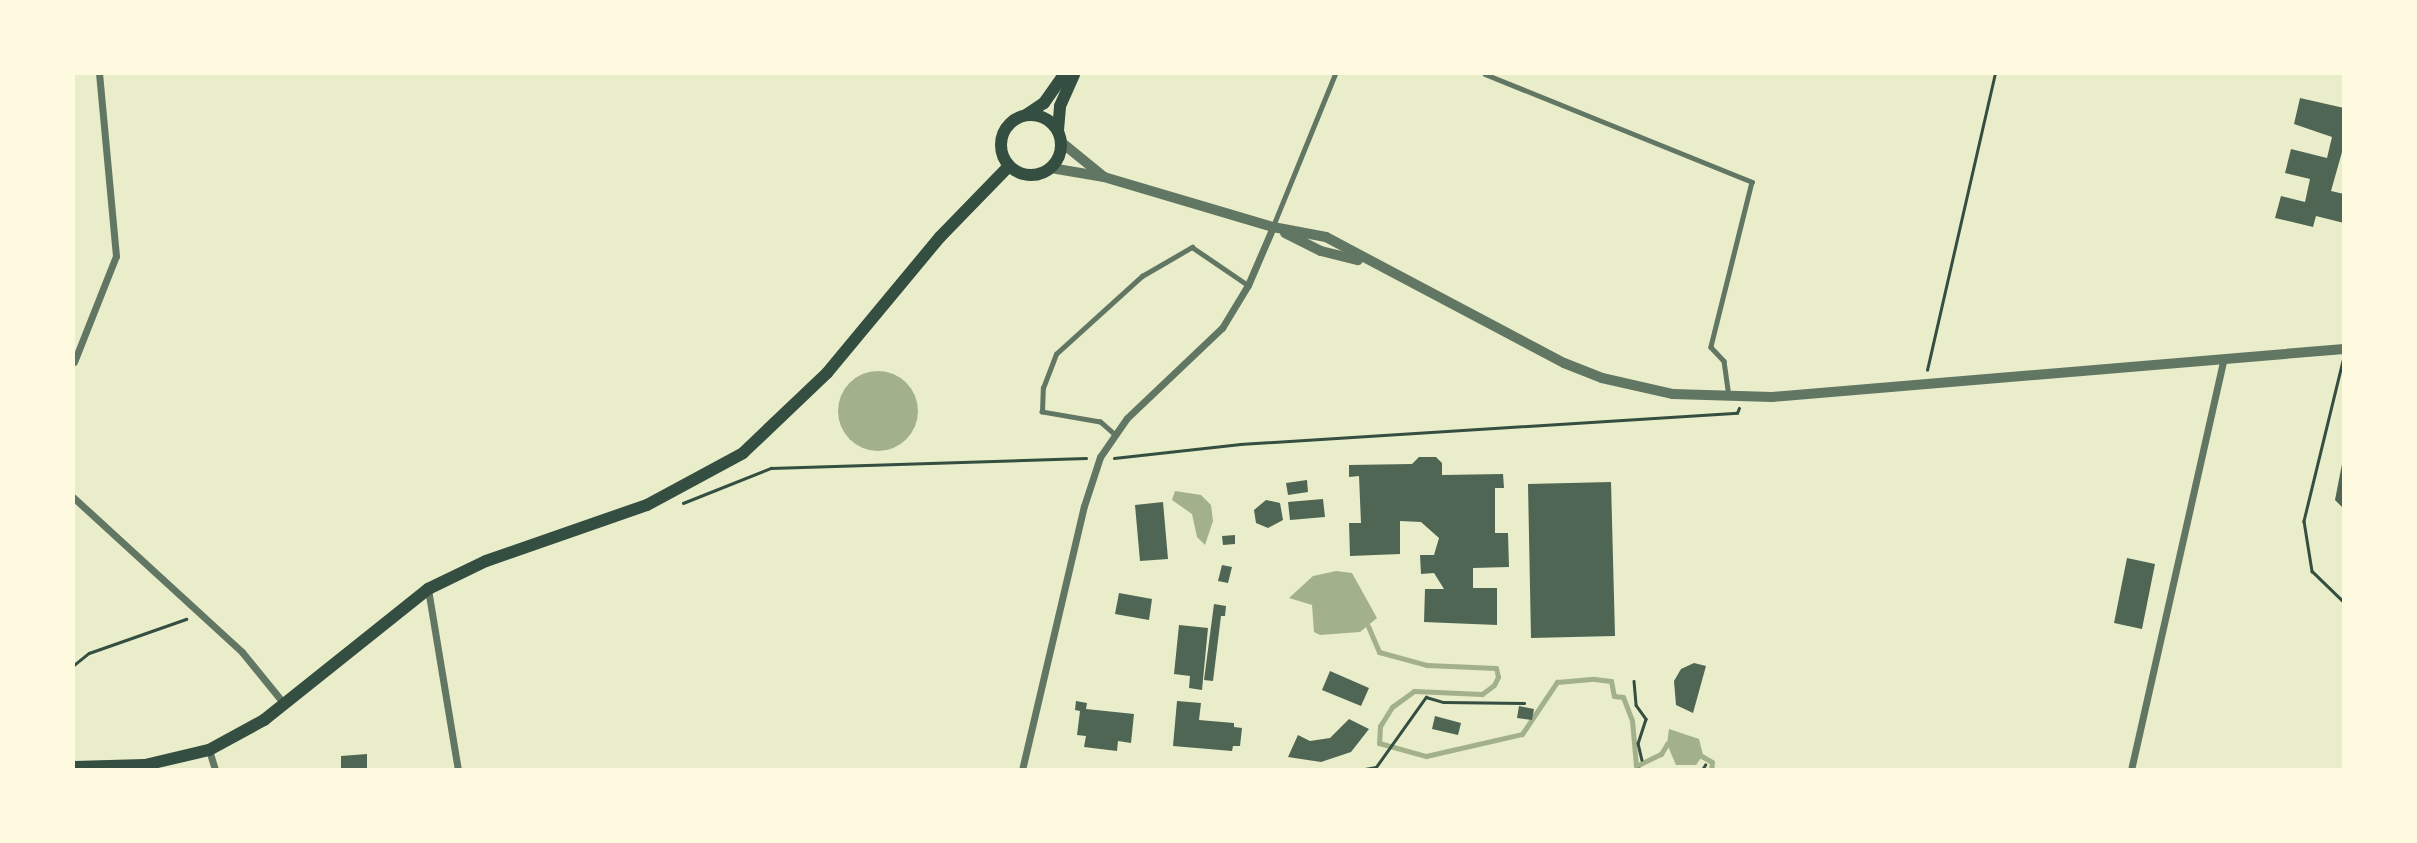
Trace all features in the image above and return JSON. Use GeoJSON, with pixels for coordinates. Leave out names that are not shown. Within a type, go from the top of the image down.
{"type":"FeatureCollection","features":[{"type":"Feature","properties":{"kind":"main road"},"geometry":{"type":"LineString","coordinates":[[1064,74],[1044,103],[1011,122],[1002,137],[1001,150],[1009,166],[1032,176],[1051,168],[1059,158],[1060,106],[1074,74]]}},
{"type":"Feature","properties":{"kind":"main road"},"geometry":{"type":"LineString","coordinates":[[1026,115],[1043,117],[1059,136]]}},
{"type":"Feature","properties":{"kind":"main road"},"geometry":{"type":"LineString","coordinates":[[74,767],[145,765],[209,750],[285,705],[428,589],[486,561],[647,505],[743,453],[827,373],[940,237],[1009,166]]}},
{"type":"Feature","properties":{"kind":"street"},"geometry":{"type":"LineString","coordinates":[[74,362],[116,256],[99,74]]}},
{"type":"Feature","properties":{"kind":"street"},"geometry":{"type":"LineString","coordinates":[[1059,136],[1104,177]]}},
{"type":"Feature","properties":{"kind":"street"},"geometry":{"type":"LineString","coordinates":[[1051,168],[1104,177],[1273,227],[1326,237],[1369,263],[1602,378],[1673,394],[1743,397],[2343,349]]}},
{"type":"Feature","properties":{"kind":"street"},"geometry":{"type":"LineString","coordinates":[[1022,769],[1084,506],[1101,457],[1114,435],[1222,328],[1248,285],[1273,227]]}},
{"type":"Feature","properties":{"kind":"street"},"geometry":{"type":"LineString","coordinates":[[2131,769],[2224,358]]}},
{"type":"Feature","properties":{"kind":"street"},"geometry":{"type":"LineString","coordinates":[[74,498],[242,652],[285,705]]}},
{"type":"Feature","properties":{"kind":"street"},"geometry":{"type":"LineString","coordinates":[[428,589],[458,769]]}},
{"type":"Feature","properties":{"kind":"street"},"geometry":{"type":"LineString","coordinates":[[209,750],[215,769]]}},
{"type":"Feature","properties":{"kind":"lane"},"geometry":{"type":"LineString","coordinates":[[1273,227],[1335,74]]}},
{"type":"Feature","properties":{"kind":"lane"},"geometry":{"type":"LineString","coordinates":[[1485,74],[1752,182],[1711,347],[1724,361],[1729,397]]}},
{"type":"Feature","properties":{"kind":"lane"},"geometry":{"type":"LineString","coordinates":[[1114,435],[1100,422],[1042,412],[1043,388],[1056,354],[1142,276],[1192,247],[1248,285]]}},
{"type":"Feature","properties":{"kind":"path"},"geometry":{"type":"LineString","coordinates":[[1924,384],[1995,74]]}},
{"type":"Feature","properties":{"kind":"path"},"geometry":{"type":"LineString","coordinates":[[2343,359],[2304,521],[2312,570],[2343,602]]}},
{"type":"Feature","properties":{"kind":"path"},"geometry":{"type":"LineString","coordinates":[[679,505],[772,468],[1101,457],[1538,423],[1737,413],[1743,397]]}},
{"type":"Feature","properties":{"kind":"path"},"geometry":{"type":"LineString","coordinates":[[74,665],[89,653],[202,613]]}},
{"type":"Feature","properties":{"kind":"path"},"geometry":{"type":"LineString","coordinates":[[1634,681],[1636,705],[1646,719],[1639,743],[1642,760]]}},
{"type":"Feature","properties":{"kind":"path"},"geometry":{"type":"LineString","coordinates":[[1359,769],[1376,767],[1426,697],[1443,702],[1524,703]]}},
{"type":"Feature","properties":{"kind":"path"},"geometry":{"type":"LineString","coordinates":[[1702,769],[1705,765]]}},
{"type":"Feature","properties":{"kind":"shaded area"},"geometry":{"type":"Polygon","coordinates":[[[870,371],[886,371],[907,382],[918,403],[918,419],[907,440],[886,451],[870,451],[856,445],[844,433],[838,419],[838,403],[844,389],[856,377],[870,371]]]}},
{"type":"Feature","properties":{"kind":"shaded area"},"geometry":{"type":"Polygon","coordinates":[[[1175,491],[1201,495],[1211,505],[1213,521],[1205,545],[1197,537],[1192,514],[1172,500],[1175,491]]]}},
{"type":"Feature","properties":{"kind":"shaded area"},"geometry":{"type":"Polygon","coordinates":[[[1336,571],[1352,573],[1377,618],[1360,632],[1320,635],[1314,632],[1312,605],[1289,598],[1313,576],[1336,571]]]}},
{"type":"Feature","properties":{"kind":"shaded area"},"geometry":{"type":"Polygon","coordinates":[[[1669,729],[1699,739],[1703,755],[1696,765],[1676,765],[1667,744],[1669,729]]]}},
{"type":"Feature","properties":{"kind":"building"},"geometry":{"type":"Polygon","coordinates":[[[2300,98],[2344,108],[2344,145],[2331,191],[2344,194],[2344,223],[2316,216],[2313,227],[2275,218],[2281,196],[2305,202],[2310,179],[2285,173],[2291,149],[2327,158],[2332,137],[2294,124],[2300,98]]]}},
{"type":"Feature","properties":{"kind":"building"},"geometry":{"type":"Polygon","coordinates":[[[1419,457],[1436,457],[1442,463],[1442,475],[1503,474],[1504,488],[1495,488],[1495,533],[1508,533],[1509,567],[1473,568],[1473,588],[1497,588],[1497,625],[1424,622],[1425,589],[1444,589],[1434,573],[1421,574],[1420,555],[1434,555],[1439,538],[1421,522],[1400,521],[1400,554],[1350,556],[1349,523],[1361,523],[1359,476],[1349,477],[1349,465],[1412,464],[1419,457]]]}},
{"type":"Feature","properties":{"kind":"building"},"geometry":{"type":"Polygon","coordinates":[[[2344,464],[2344,509],[2335,500],[2344,464]]]}},
{"type":"Feature","properties":{"kind":"building"},"geometry":{"type":"Polygon","coordinates":[[[1307,480],[1308,492],[1288,495],[1286,483],[1307,480]]]}},
{"type":"Feature","properties":{"kind":"building"},"geometry":{"type":"Polygon","coordinates":[[[1611,482],[1615,636],[1531,638],[1528,484],[1611,482]]]}},
{"type":"Feature","properties":{"kind":"building"},"geometry":{"type":"Polygon","coordinates":[[[1323,499],[1325,517],[1290,520],[1288,502],[1323,499]]]}},
{"type":"Feature","properties":{"kind":"building"},"geometry":{"type":"Polygon","coordinates":[[[1266,500],[1280,503],[1283,520],[1268,528],[1256,523],[1254,510],[1266,500]]]}},
{"type":"Feature","properties":{"kind":"building"},"geometry":{"type":"Polygon","coordinates":[[[1163,502],[1168,559],[1140,561],[1135,505],[1163,502]]]}},
{"type":"Feature","properties":{"kind":"building"},"geometry":{"type":"Polygon","coordinates":[[[1235,535],[1235,544],[1223,545],[1222,536],[1235,535]]]}},
{"type":"Feature","properties":{"kind":"building"},"geometry":{"type":"Polygon","coordinates":[[[2127,558],[2155,564],[2142,629],[2114,623],[2127,558]]]}},
{"type":"Feature","properties":{"kind":"building"},"geometry":{"type":"Polygon","coordinates":[[[1222,565],[1232,567],[1228,583],[1218,581],[1222,565]]]}},
{"type":"Feature","properties":{"kind":"building"},"geometry":{"type":"Polygon","coordinates":[[[1119,593],[1152,599],[1149,620],[1115,614],[1119,593]]]}},
{"type":"Feature","properties":{"kind":"building"},"geometry":{"type":"Polygon","coordinates":[[[1214,604],[1226,606],[1225,616],[1221,616],[1213,681],[1204,680],[1214,604]]]}},
{"type":"Feature","properties":{"kind":"building"},"geometry":{"type":"Polygon","coordinates":[[[1179,625],[1208,628],[1202,690],[1189,688],[1190,676],[1174,674],[1179,625]]]}},
{"type":"Feature","properties":{"kind":"building"},"geometry":{"type":"Polygon","coordinates":[[[1694,663],[1706,666],[1693,713],[1676,705],[1674,681],[1681,669],[1694,663]]]}},
{"type":"Feature","properties":{"kind":"building"},"geometry":{"type":"Polygon","coordinates":[[[1330,671],[1369,688],[1361,706],[1322,690],[1330,671]]]}},
{"type":"Feature","properties":{"kind":"building"},"geometry":{"type":"Polygon","coordinates":[[[1076,701],[1087,703],[1086,709],[1134,714],[1131,743],[1118,741],[1117,751],[1084,747],[1086,736],[1077,735],[1080,711],[1075,710],[1076,701]]]}},
{"type":"Feature","properties":{"kind":"building"},"geometry":{"type":"Polygon","coordinates":[[[1177,701],[1201,703],[1199,720],[1234,723],[1234,727],[1242,728],[1240,746],[1233,746],[1232,751],[1173,746],[1177,701]]]}},
{"type":"Feature","properties":{"kind":"building"},"geometry":{"type":"Polygon","coordinates":[[[1519,706],[1534,709],[1532,720],[1517,718],[1519,706]]]}},
{"type":"Feature","properties":{"kind":"building"},"geometry":{"type":"Polygon","coordinates":[[[1435,716],[1461,723],[1458,735],[1432,729],[1435,716]]]}},
{"type":"Feature","properties":{"kind":"building"},"geometry":{"type":"Polygon","coordinates":[[[1349,719],[1369,729],[1351,752],[1321,762],[1288,757],[1298,735],[1310,741],[1330,738],[1349,719]]]}},
{"type":"Feature","properties":{"kind":"building"},"geometry":{"type":"Polygon","coordinates":[[[367,754],[367,770],[341,770],[341,756],[367,754]]]}},
{"type":"Feature","properties":{"kind":"waterway"},"geometry":{"type":"LineString","coordinates":[[1368,626],[1379,652],[1427,665],[1496,668],[1498,677],[1494,685],[1482,694],[1414,691],[1392,707],[1380,726],[1379,743],[1426,756],[1522,734],[1557,682],[1594,679],[1611,681],[1614,696],[1623,697],[1632,720],[1636,766],[1661,754],[1667,744],[1672,746]]}},
{"type":"Feature","properties":{"kind":"waterway"},"geometry":{"type":"LineString","coordinates":[[1698,754],[1712,762],[1711,770]]}}]}
